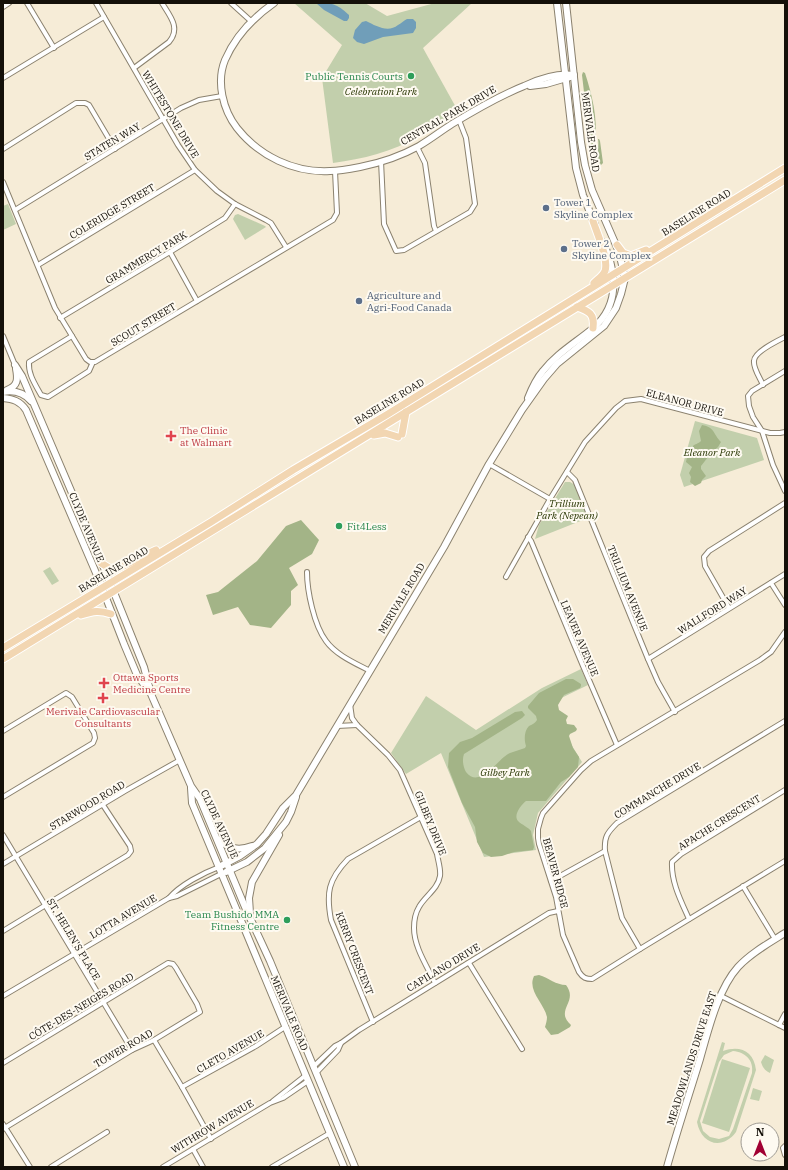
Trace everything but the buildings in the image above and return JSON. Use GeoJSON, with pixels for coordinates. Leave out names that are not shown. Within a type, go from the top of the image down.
{"type":"FeatureCollection","features":[{"type":"Feature","properties":{"kind":"main road","name":"CENTRAL PARK DRIVE"},"geometry":{"type":"LineString","coordinates":[[274,3],[252,22],[234,45],[224,62],[221,77],[222,96],[226,109],[234,124],[251,142],[279,161],[296,167],[314,171],[335,171],[381,162],[418,147],[459,120],[500,96],[544,78],[574,75]]}},
{"type":"Feature","properties":{"kind":"main road","name":"MERIVALE ROAD"},"geometry":{"type":"LineString","coordinates":[[522,410],[534,383],[542,371],[565,350],[593,328],[608,308],[612,297],[614,284],[614,275],[607,250],[593,221],[577,175],[558,3]]}},
{"type":"Feature","properties":{"kind":"main road","name":"MERIVALE ROAD"},"geometry":{"type":"LineString","coordinates":[[218,867],[246,852],[257,844],[266,834],[283,808],[296,795],[444,547],[489,464],[522,410],[557,364],[599,331],[608,320],[619,300],[625,278],[624,269],[617,245],[592,190],[586,172],[581,146],[566,3]]}},
{"type":"Feature","properties":{"kind":"main road","name":"BASELINE ROAD"},"geometry":{"type":"LineString","coordinates":[[3,648],[293,470],[450,376],[710,216],[785,168]]}},
{"type":"Feature","properties":{"kind":"main road","name":"BASELINE ROAD"},"geometry":{"type":"LineString","coordinates":[[3,659],[785,180]]}},
{"type":"Feature","properties":{"kind":"main road"},"geometry":{"type":"LineString","coordinates":[[710,216],[715,224]]}},
{"type":"Feature","properties":{"kind":"main road"},"geometry":{"type":"LineString","coordinates":[[579,296],[604,274],[606,267],[605,259],[593,221]]}},
{"type":"Feature","properties":{"kind":"main road"},"geometry":{"type":"LineString","coordinates":[[617,245],[623,253],[631,256],[639,254],[654,246],[668,242]]}},
{"type":"Feature","properties":{"kind":"main road"},"geometry":{"type":"LineString","coordinates":[[577,307],[587,310],[592,315],[593,328]]}},
{"type":"Feature","properties":{"kind":"main road"},"geometry":{"type":"LineString","coordinates":[[498,346],[503,353]]}},
{"type":"Feature","properties":{"kind":"main road"},"geometry":{"type":"LineString","coordinates":[[4,391],[14,387],[17,376],[15,365]]}},
{"type":"Feature","properties":{"kind":"main road","name":"CLYDE AVENUE"},"geometry":{"type":"LineString","coordinates":[[15,365],[22,376],[110,583],[144,667],[151,694],[191,786],[200,799],[230,871]]}},
{"type":"Feature","properties":{"kind":"main road"},"geometry":{"type":"LineString","coordinates":[[450,376],[454,382]]}},
{"type":"Feature","properties":{"kind":"main road"},"geometry":{"type":"LineString","coordinates":[[4,391],[15,392],[26,396],[34,406]]}},
{"type":"Feature","properties":{"kind":"main road","name":"CLYDE AVENUE"},"geometry":{"type":"LineString","coordinates":[[3,398],[15,400],[26,410],[102,588],[111,614],[137,675],[151,694]]}},
{"type":"Feature","properties":{"kind":"main road"},"geometry":{"type":"LineString","coordinates":[[361,440],[378,433],[385,432],[400,435],[406,412]]}},
{"type":"Feature","properties":{"kind":"main road"},"geometry":{"type":"LineString","coordinates":[[388,414],[392,421]]}},
{"type":"Feature","properties":{"kind":"main road"},"geometry":{"type":"LineString","coordinates":[[46,457],[56,457]]}},
{"type":"Feature","properties":{"kind":"main road"},"geometry":{"type":"LineString","coordinates":[[293,470],[299,478]]}},
{"type":"Feature","properties":{"kind":"main road"},"geometry":{"type":"LineString","coordinates":[[101,563],[108,568],[117,569],[157,549],[178,541]]}},
{"type":"Feature","properties":{"kind":"main road"},"geometry":{"type":"LineString","coordinates":[[71,618],[97,611],[111,614]]}},
{"type":"Feature","properties":{"kind":"main road","name":"CLYDE AVENUE"},"geometry":{"type":"LineString","coordinates":[[191,786],[192,803],[221,874]]}},
{"type":"Feature","properties":{"kind":"main road","name":"MERIVALE ROAD"},"geometry":{"type":"LineString","coordinates":[[296,795],[291,812],[286,822],[260,852],[247,862],[221,874],[344,1167]]}},
{"type":"Feature","properties":{"kind":"main road"},"geometry":{"type":"LineString","coordinates":[[250,918],[249,898],[252,882],[286,822]]}},
{"type":"Feature","properties":{"kind":"main road"},"geometry":{"type":"LineString","coordinates":[[216,837],[225,845],[235,849],[242,849],[257,844]]}},
{"type":"Feature","properties":{"kind":"main road","name":"MERIVALE ROAD"},"geometry":{"type":"LineString","coordinates":[[230,871],[355,1167]]}},
{"type":"Feature","properties":{"kind":"main road","name":"MEADOWLANDS DRIVE EAST"},"geometry":{"type":"LineString","coordinates":[[667,1167],[704,1044],[728,980],[738,968],[757,951],[785,933]]}},
{"type":"Feature","properties":{"kind":"main road","name":"CAPILANO DRIVE"},"geometry":{"type":"LineString","coordinates":[[307,1078],[315,1070]]}},
{"type":"Feature","properties":{"kind":"street"},"geometry":{"type":"LineString","coordinates":[[3,7],[9,3]]}},
{"type":"Feature","properties":{"kind":"street"},"geometry":{"type":"LineString","coordinates":[[27,3],[54,48]]}},
{"type":"Feature","properties":{"kind":"street","name":"WHITESTONE DRIVE"},"geometry":{"type":"LineString","coordinates":[[96,3],[195,170],[217,191],[234,204],[271,223],[286,247]]}},
{"type":"Feature","properties":{"kind":"street"},"geometry":{"type":"LineString","coordinates":[[134,68],[169,42],[173,37],[174,24],[162,3]]}},
{"type":"Feature","properties":{"kind":"street"},"geometry":{"type":"LineString","coordinates":[[231,3],[252,22]]}},
{"type":"Feature","properties":{"kind":"street"},"geometry":{"type":"LineString","coordinates":[[3,78],[104,17]]}},
{"type":"Feature","properties":{"kind":"street","name":"STATEN WAY"},"geometry":{"type":"LineString","coordinates":[[15,210],[190,103],[206,98],[222,96]]}},
{"type":"Feature","properties":{"kind":"street"},"geometry":{"type":"LineString","coordinates":[[3,149],[76,103],[85,103],[88,105],[115,149]]}},
{"type":"Feature","properties":{"kind":"street"},"geometry":{"type":"LineString","coordinates":[[381,162],[384,224],[396,251],[404,250],[470,212],[475,204],[466,138],[459,120]]}},
{"type":"Feature","properties":{"kind":"street"},"geometry":{"type":"LineString","coordinates":[[418,147],[425,163],[436,231]]}},
{"type":"Feature","properties":{"kind":"street","name":"COLERIDGE STREET"},"geometry":{"type":"LineString","coordinates":[[38,265],[195,170]]}},
{"type":"Feature","properties":{"kind":"street","name":"SCOUT STREET"},"geometry":{"type":"LineString","coordinates":[[94,362],[333,220],[336,216],[335,171]]}},
{"type":"Feature","properties":{"kind":"street"},"geometry":{"type":"LineString","coordinates":[[3,182],[60,318],[72,336],[86,359],[94,362],[89,372],[48,397],[41,395],[28,369],[29,362],[72,336]]}},
{"type":"Feature","properties":{"kind":"street","name":"GRAMMERCY PARK"},"geometry":{"type":"LineString","coordinates":[[60,318],[225,218],[234,204]]}},
{"type":"Feature","properties":{"kind":"street"},"geometry":{"type":"LineString","coordinates":[[170,252],[197,301]]}},
{"type":"Feature","properties":{"kind":"street"},"geometry":{"type":"LineString","coordinates":[[3,336],[15,365]]}},
{"type":"Feature","properties":{"kind":"street"},"geometry":{"type":"LineString","coordinates":[[763,385],[754,363],[754,359],[757,354],[785,337]]}},
{"type":"Feature","properties":{"kind":"street"},"geometry":{"type":"LineString","coordinates":[[785,371],[752,391],[748,396],[753,417],[762,431],[773,465],[785,491]]}},
{"type":"Feature","properties":{"kind":"street","name":"ELEANOR DRIVE"},"geometry":{"type":"LineString","coordinates":[[506,577],[550,499],[585,442],[598,426],[625,401],[641,398],[770,433],[780,434],[785,432]]}},
{"type":"Feature","properties":{"kind":"street"},"geometry":{"type":"LineString","coordinates":[[489,464],[550,499]]}},
{"type":"Feature","properties":{"kind":"street","name":"TRILLIUM AVENUE"},"geometry":{"type":"LineString","coordinates":[[567,472],[575,480],[648,659],[658,682],[675,712]]}},
{"type":"Feature","properties":{"kind":"street"},"geometry":{"type":"LineString","coordinates":[[729,608],[704,566],[704,557],[710,551],[785,503]]}},
{"type":"Feature","properties":{"kind":"street","name":"LEAVER AVENUE"},"geometry":{"type":"LineString","coordinates":[[528,537],[617,745]]}},
{"type":"Feature","properties":{"kind":"street"},"geometry":{"type":"LineString","coordinates":[[307,572],[310,601],[326,642],[370,671]]}},
{"type":"Feature","properties":{"kind":"street","name":"WALLFORD WAY"},"geometry":{"type":"LineString","coordinates":[[648,659],[785,574]]}},
{"type":"Feature","properties":{"kind":"street"},"geometry":{"type":"LineString","coordinates":[[771,583],[785,605]]}},
{"type":"Feature","properties":{"kind":"street","name":"BEAVER RIDGE"},"geometry":{"type":"LineString","coordinates":[[785,632],[771,652],[586,765],[547,807],[541,818],[538,838],[551,881],[563,935],[572,959],[582,977],[587,979],[592,979],[785,860]]}},
{"type":"Feature","properties":{"kind":"street"},"geometry":{"type":"LineString","coordinates":[[3,731],[66,693],[72,697],[96,738],[93,743],[3,797]]}},
{"type":"Feature","properties":{"kind":"street","name":"GILBEY DRIVE"},"geometry":{"type":"LineString","coordinates":[[350,703],[352,718],[357,725],[388,755],[400,770],[437,854],[440,876],[436,887],[419,906],[414,928],[419,949],[435,983]]}},
{"type":"Feature","properties":{"kind":"street","name":"COMMANCHE DRIVE"},"geometry":{"type":"LineString","coordinates":[[605,851],[605,841],[609,830],[617,823],[785,721]]}},
{"type":"Feature","properties":{"kind":"street"},"geometry":{"type":"LineString","coordinates":[[337,726],[357,725]]}},
{"type":"Feature","properties":{"kind":"street","name":"STARWOOD ROAD"},"geometry":{"type":"LineString","coordinates":[[3,864],[180,760]]}},
{"type":"Feature","properties":{"kind":"street","name":"APACHE CRESCENT"},"geometry":{"type":"LineString","coordinates":[[689,919],[679,897],[671,869],[672,862],[681,854],[785,790]]}},
{"type":"Feature","properties":{"kind":"street"},"geometry":{"type":"LineString","coordinates":[[3,931],[130,853],[130,846],[103,805]]}},
{"type":"Feature","properties":{"kind":"street","name":"KERRY CRESCENT"},"geometry":{"type":"LineString","coordinates":[[373,1022],[331,920],[328,902],[330,887],[340,867],[348,859],[421,817]]}},
{"type":"Feature","properties":{"kind":"street","name":"ST. HELEN'S PLACE"},"geometry":{"type":"LineString","coordinates":[[3,835],[132,1050]]}},
{"type":"Feature","properties":{"kind":"street"},"geometry":{"type":"LineString","coordinates":[[551,881],[605,851],[622,918],[640,948]]}},
{"type":"Feature","properties":{"kind":"street","name":"LOTTA AVENUE"},"geometry":{"type":"LineString","coordinates":[[169,898],[182,886],[218,867]]}},
{"type":"Feature","properties":{"kind":"street","name":"LOTTA AVENUE"},"geometry":{"type":"LineString","coordinates":[[3,996],[169,898],[177,896],[221,874]]}},
{"type":"Feature","properties":{"kind":"street"},"geometry":{"type":"LineString","coordinates":[[743,886],[776,939]]}},
{"type":"Feature","properties":{"kind":"street","name":"CAPILANO DRIVE"},"geometry":{"type":"LineString","coordinates":[[315,1070],[318,1061],[335,1046],[341,1044],[359,1030],[549,913],[558,911]]}},
{"type":"Feature","properties":{"kind":"street","name":"CÔTE-DES-NEIGES ROAD"},"geometry":{"type":"LineString","coordinates":[[3,1063],[168,963]]}},
{"type":"Feature","properties":{"kind":"street","name":"TOWER ROAD"},"geometry":{"type":"LineString","coordinates":[[4,1127],[132,1050],[154,1040],[200,1012],[176,968],[173,964],[168,963]]}},
{"type":"Feature","properties":{"kind":"street"},"geometry":{"type":"LineString","coordinates":[[470,963],[522,1049]]}},
{"type":"Feature","properties":{"kind":"street"},"geometry":{"type":"LineString","coordinates":[[721,996],[785,1028]]}},
{"type":"Feature","properties":{"kind":"street"},"geometry":{"type":"LineString","coordinates":[[779,1025],[785,1014]]}},
{"type":"Feature","properties":{"kind":"street","name":"CLETO AVENUE"},"geometry":{"type":"LineString","coordinates":[[182,1087],[256,1046],[285,1027]]}},
{"type":"Feature","properties":{"kind":"street"},"geometry":{"type":"LineString","coordinates":[[154,1040],[211,1139]]}},
{"type":"Feature","properties":{"kind":"street","name":"CAPILANO DRIVE"},"geometry":{"type":"LineString","coordinates":[[315,1070],[338,1050],[341,1044]]}},
{"type":"Feature","properties":{"kind":"street","name":"WITHROW AVENUE"},"geometry":{"type":"LineString","coordinates":[[163,1167],[270,1103],[283,1098],[307,1078]]}},
{"type":"Feature","properties":{"kind":"street"},"geometry":{"type":"LineString","coordinates":[[4,1127],[30,1167]]}},
{"type":"Feature","properties":{"kind":"street"},"geometry":{"type":"LineString","coordinates":[[51,1167],[107,1132]]}},
{"type":"Feature","properties":{"kind":"street"},"geometry":{"type":"LineString","coordinates":[[272,1167],[330,1133]]}},
{"type":"Feature","properties":{"kind":"street"},"geometry":{"type":"LineString","coordinates":[[785,1146],[783,1148],[785,1155]]}},
{"type":"Feature","properties":{"kind":"street"},"geometry":{"type":"LineString","coordinates":[[193,1149],[203,1167]]}},
{"type":"Feature","properties":{"kind":"green space","name":"Celebration Park"},"geometry":{"type":"Polygon","coordinates":[[[294,3],[365,3],[387,16],[435,3],[472,3],[423,48],[458,111],[409,142],[388,151],[333,163],[322,78],[342,45],[294,3]]]}},
{"type":"Feature","properties":{"kind":"green space"},"geometry":{"type":"Polygon","coordinates":[[[583,72],[585,73],[590,90],[596,124],[595,142],[593,142],[593,147],[595,148],[592,160],[582,75],[583,72]]]}},
{"type":"Feature","properties":{"kind":"green space"},"geometry":{"type":"Polygon","coordinates":[[[598,139],[600,141],[603,163],[599,167],[597,160],[598,139]]]}},
{"type":"Feature","properties":{"kind":"green space"},"geometry":{"type":"Polygon","coordinates":[[[8,204],[16,224],[3,230],[3,206],[8,204]]]}},
{"type":"Feature","properties":{"kind":"green space"},"geometry":{"type":"Polygon","coordinates":[[[238,214],[266,227],[245,240],[233,219],[235,215],[238,214]]]}},
{"type":"Feature","properties":{"kind":"green space","name":"Eleanor Park"},"geometry":{"type":"Polygon","coordinates":[[[695,421],[757,438],[764,460],[684,487],[680,475],[695,421]]]}},
{"type":"Feature","properties":{"kind":"green space"},"geometry":{"type":"Polygon","coordinates":[[[702,425],[712,429],[721,442],[701,466],[701,469],[706,476],[701,483],[695,486],[690,482],[691,477],[689,473],[692,467],[686,462],[688,454],[694,445],[701,441],[699,431],[702,425]]]}},
{"type":"Feature","properties":{"kind":"green space","name":"Trillium Park (Nepean)"},"geometry":{"type":"Polygon","coordinates":[[[565,482],[570,482],[575,485],[588,518],[535,539],[539,525],[565,482]]]}},
{"type":"Feature","properties":{"kind":"green space"},"geometry":{"type":"Polygon","coordinates":[[[301,520],[319,540],[312,554],[289,568],[298,585],[291,591],[291,605],[271,628],[250,625],[238,607],[213,615],[206,595],[218,592],[257,561],[286,526],[301,520]]]}},
{"type":"Feature","properties":{"kind":"green space"},"geometry":{"type":"Polygon","coordinates":[[[50,567],[59,581],[52,585],[43,571],[50,567]]]}},
{"type":"Feature","properties":{"kind":"green space","name":"Gilbey Park"},"geometry":{"type":"Polygon","coordinates":[[[581,669],[588,685],[553,702],[566,736],[582,762],[538,813],[533,835],[536,850],[484,857],[441,753],[406,774],[391,753],[426,696],[476,730],[542,688],[581,669]]]}},
{"type":"Feature","properties":{"kind":"green space","name":"Gilbey Park"},"geometry":{"type":"Polygon","coordinates":[[[566,679],[573,679],[581,684],[580,688],[564,695],[558,705],[559,710],[568,716],[566,720],[567,724],[574,725],[577,729],[569,736],[573,748],[579,757],[578,767],[569,777],[561,782],[546,801],[526,801],[518,810],[516,816],[518,821],[531,831],[534,847],[533,850],[491,857],[483,853],[477,842],[475,827],[462,803],[448,767],[449,753],[460,742],[472,738],[515,712],[522,711],[525,715],[522,718],[464,754],[463,763],[466,772],[471,777],[483,775],[505,756],[525,748],[526,730],[537,720],[536,716],[528,708],[528,706],[539,693],[566,679]]]}},
{"type":"Feature","properties":{"kind":"green space"},"geometry":{"type":"Polygon","coordinates":[[[539,975],[559,984],[566,985],[569,991],[570,996],[565,1010],[565,1015],[566,1020],[571,1025],[558,1034],[551,1035],[545,1027],[547,1017],[534,992],[532,981],[534,976],[539,975]]]}},
{"type":"Feature","properties":{"kind":"green space"},"geometry":{"type":"Polygon","coordinates":[[[722,1042],[725,1043],[723,1051],[729,1049],[740,1049],[745,1051],[755,1063],[756,1070],[736,1132],[725,1142],[713,1142],[707,1140],[703,1136],[699,1130],[697,1122],[722,1042]],[[733,1051],[724,1055],[719,1062],[700,1121],[703,1131],[710,1137],[719,1139],[729,1136],[733,1129],[752,1073],[752,1064],[748,1058],[733,1051]]]}},
{"type":"Feature","properties":{"kind":"green space"},"geometry":{"type":"Polygon","coordinates":[[[765,1055],[774,1060],[770,1073],[764,1069],[761,1062],[765,1055]]]}},
{"type":"Feature","properties":{"kind":"green space"},"geometry":{"type":"Polygon","coordinates":[[[722,1059],[750,1068],[729,1132],[702,1123],[722,1059]]]}},
{"type":"Feature","properties":{"kind":"green space"},"geometry":{"type":"Polygon","coordinates":[[[753,1088],[762,1091],[759,1101],[750,1099],[753,1088]]]}},
{"type":"Feature","properties":{"kind":"water"},"geometry":{"type":"Polygon","coordinates":[[[316,3],[337,6],[349,15],[349,18],[347,21],[344,21],[324,10],[316,3]]]}},
{"type":"Feature","properties":{"kind":"water"},"geometry":{"type":"Polygon","coordinates":[[[407,19],[413,19],[416,22],[416,28],[413,33],[383,37],[364,44],[357,42],[353,38],[355,30],[362,22],[366,21],[386,29],[394,27],[407,19]]]}},
{"type":"Feature","properties":{"kind":"place","name":"Public Tennis Courts"},"geometry":{"type":"Point","coordinates":[411,76]}},
{"type":"Feature","properties":{"kind":"place","name":"Tower 1 Skyline Complex"},"geometry":{"type":"Point","coordinates":[546,208]}},
{"type":"Feature","properties":{"kind":"place","name":"Tower 2 Skyline Complex"},"geometry":{"type":"Point","coordinates":[564,249]}},
{"type":"Feature","properties":{"kind":"place","name":"Agriculture and Agri-Food Canada"},"geometry":{"type":"Point","coordinates":[359,301]}},
{"type":"Feature","properties":{"kind":"place","name":"The Clinic at Walmart"},"geometry":{"type":"Point","coordinates":[171,436]}},
{"type":"Feature","properties":{"kind":"place","name":"Fit4Less"},"geometry":{"type":"Point","coordinates":[339,526]}},
{"type":"Feature","properties":{"kind":"place","name":"Ottawa Sports Medicine Centre"},"geometry":{"type":"Point","coordinates":[104,683]}},
{"type":"Feature","properties":{"kind":"place","name":"Merivale Cardiovascular Consultants"},"geometry":{"type":"Point","coordinates":[103,698]}},
{"type":"Feature","properties":{"kind":"place","name":"Team Bushido MMA Fitness Centre"},"geometry":{"type":"Point","coordinates":[287,920]}}]}
